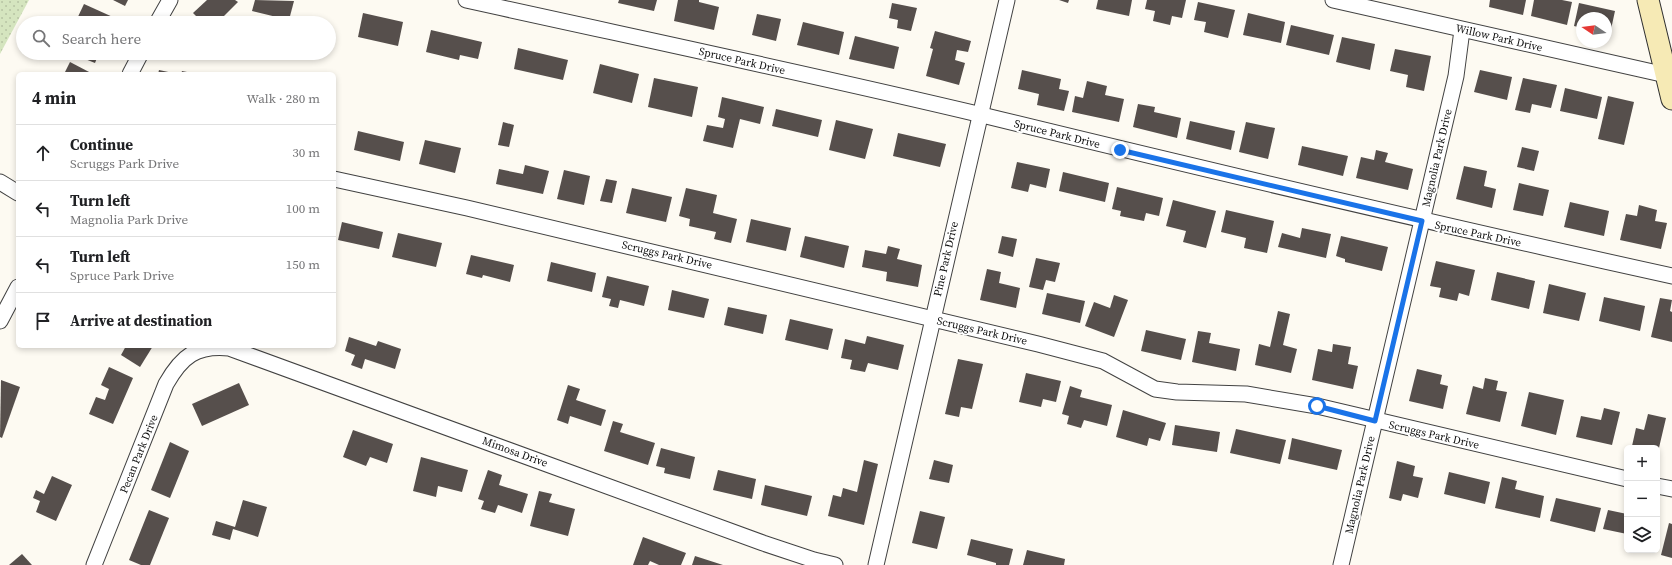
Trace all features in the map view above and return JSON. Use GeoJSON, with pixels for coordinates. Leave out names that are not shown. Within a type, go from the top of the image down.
{"type":"FeatureCollection","features":[{"type":"Feature","properties":{"kind":"main road"},"geometry":{"type":"LineString","coordinates":[[1648,0],[1672,99]]}},
{"type":"Feature","properties":{"kind":"street"},"geometry":{"type":"LineString","coordinates":[[161,16],[170,0]]}},
{"type":"Feature","properties":{"kind":"street","name":"Spruce Park Drive"},"geometry":{"type":"LineString","coordinates":[[466,0],[980,115],[1422,221],[1672,276]]}},
{"type":"Feature","properties":{"kind":"street","name":"Pine Park Drive"},"geometry":{"type":"LineString","coordinates":[[876,565],[1007,0]]}},
{"type":"Feature","properties":{"kind":"street","name":"Willow Park Drive"},"geometry":{"type":"LineString","coordinates":[[1333,0],[1666,75]]}},
{"type":"Feature","properties":{"kind":"street","name":"Magnolia Park Drive"},"geometry":{"type":"LineString","coordinates":[[1341,565],[1456,76],[1462,30]]}},
{"type":"Feature","properties":{"kind":"street"},"geometry":{"type":"LineString","coordinates":[[131,72],[137,60]]}},
{"type":"Feature","properties":{"kind":"street","name":"Scruggs Park Drive"},"geometry":{"type":"LineString","coordinates":[[336,178],[475,210],[1103,361],[1155,389],[1177,392],[1246,394],[1317,406],[1375,421],[1624,478]]}},
{"type":"Feature","properties":{"kind":"street"},"geometry":{"type":"LineString","coordinates":[[0,182],[16,192]]}},
{"type":"Feature","properties":{"kind":"street"},"geometry":{"type":"LineString","coordinates":[[0,321],[16,291]]}},
{"type":"Feature","properties":{"kind":"street","name":"Mimosa Drive"},"geometry":{"type":"LineString","coordinates":[[195,352],[206,348]]}},
{"type":"Feature","properties":{"kind":"street","name":"Mimosa Drive"},"geometry":{"type":"LineString","coordinates":[[229,348],[763,543],[814,560],[835,565]]}},
{"type":"Feature","properties":{"kind":"street","name":"Pecan Park Drive"},"geometry":{"type":"LineString","coordinates":[[94,565],[166,384],[176,368],[186,357],[195,352]]}},
{"type":"Feature","properties":{"kind":"street"},"geometry":{"type":"LineString","coordinates":[[1660,487],[1672,489]]}},
{"type":"Feature","properties":{"kind":"green space"},"geometry":{"type":"Polygon","coordinates":[[[0,0],[29,0],[20,16],[16,16],[16,24],[0,54],[0,0]]]}},
{"type":"Feature","properties":{"kind":"building"},"geometry":{"type":"Polygon","coordinates":[[[113,0],[128,0],[125,6],[113,0]]]}},
{"type":"Feature","properties":{"kind":"building"},"geometry":{"type":"Polygon","coordinates":[[[207,0],[235,0],[238,2],[224,16],[196,16],[193,13],[207,0]]]}},
{"type":"Feature","properties":{"kind":"building"},"geometry":{"type":"Polygon","coordinates":[[[255,0],[294,1],[290,16],[273,16],[252,11],[255,0]]]}},
{"type":"Feature","properties":{"kind":"building"},"geometry":{"type":"Polygon","coordinates":[[[619,0],[657,0],[654,11],[618,3],[619,0]]]}},
{"type":"Feature","properties":{"kind":"building"},"geometry":{"type":"Polygon","coordinates":[[[678,0],[699,0],[699,2],[719,7],[714,30],[674,21],[678,0]]]}},
{"type":"Feature","properties":{"kind":"building"},"geometry":{"type":"Polygon","coordinates":[[[1059,0],[1069,0],[1068,3],[1059,0]]]}},
{"type":"Feature","properties":{"kind":"building"},"geometry":{"type":"Polygon","coordinates":[[[1098,0],[1132,0],[1129,16],[1096,9],[1098,0]]]}},
{"type":"Feature","properties":{"kind":"building"},"geometry":{"type":"Polygon","coordinates":[[[1147,0],[1186,0],[1182,18],[1172,16],[1170,25],[1153,21],[1155,11],[1145,9],[1147,0]]]}},
{"type":"Feature","properties":{"kind":"building"},"geometry":{"type":"Polygon","coordinates":[[[1490,0],[1526,0],[1523,15],[1489,7],[1490,0]]]}},
{"type":"Feature","properties":{"kind":"building"},"geometry":{"type":"Polygon","coordinates":[[[1534,0],[1562,0],[1572,2],[1567,25],[1531,16],[1534,0]]]}},
{"type":"Feature","properties":{"kind":"building"},"geometry":{"type":"Polygon","coordinates":[[[1198,2],[1235,10],[1228,38],[1204,32],[1206,22],[1194,20],[1198,2]]]}},
{"type":"Feature","properties":{"kind":"building"},"geometry":{"type":"Polygon","coordinates":[[[892,3],[917,8],[911,31],[897,28],[898,20],[889,18],[892,3]]]}},
{"type":"Feature","properties":{"kind":"building"},"geometry":{"type":"Polygon","coordinates":[[[1579,3],[1615,11],[1612,25],[1612,12],[1577,12],[1579,3]]]}},
{"type":"Feature","properties":{"kind":"building"},"geometry":{"type":"Polygon","coordinates":[[[84,4],[111,16],[78,16],[84,4]]]}},
{"type":"Feature","properties":{"kind":"building"},"geometry":{"type":"Polygon","coordinates":[[[363,13],[403,22],[398,46],[358,37],[363,13]]]}},
{"type":"Feature","properties":{"kind":"building"},"geometry":{"type":"Polygon","coordinates":[[[1248,13],[1285,22],[1281,43],[1243,35],[1248,13]]]}},
{"type":"Feature","properties":{"kind":"building"},"geometry":{"type":"Polygon","coordinates":[[[757,14],[781,19],[776,41],[752,35],[757,14]]]}},
{"type":"Feature","properties":{"kind":"building"},"geometry":{"type":"Polygon","coordinates":[[[803,22],[844,32],[839,55],[797,45],[803,22]]]}},
{"type":"Feature","properties":{"kind":"building"},"geometry":{"type":"Polygon","coordinates":[[[1291,25],[1334,35],[1329,55],[1286,45],[1291,25]]]}},
{"type":"Feature","properties":{"kind":"building"},"geometry":{"type":"Polygon","coordinates":[[[431,30],[482,42],[478,59],[460,55],[459,60],[426,52],[431,30]]]}},
{"type":"Feature","properties":{"kind":"building"},"geometry":{"type":"Polygon","coordinates":[[[935,31],[971,41],[968,52],[957,50],[955,60],[965,63],[959,85],[926,76],[933,49],[930,48],[935,31]]]}},
{"type":"Feature","properties":{"kind":"building"},"geometry":{"type":"Polygon","coordinates":[[[855,36],[899,47],[894,69],[849,59],[855,36]]]}},
{"type":"Feature","properties":{"kind":"building"},"geometry":{"type":"Polygon","coordinates":[[[1342,37],[1375,44],[1370,70],[1336,62],[1342,37]]]}},
{"type":"Feature","properties":{"kind":"building"},"geometry":{"type":"Polygon","coordinates":[[[518,48],[568,60],[563,80],[514,69],[518,48]]]}},
{"type":"Feature","properties":{"kind":"building"},"geometry":{"type":"Polygon","coordinates":[[[1395,49],[1431,56],[1424,91],[1406,87],[1408,75],[1390,71],[1395,49]]]}},
{"type":"Feature","properties":{"kind":"building"},"geometry":{"type":"Polygon","coordinates":[[[88,60],[96,60],[95,63],[88,60]]]}},
{"type":"Feature","properties":{"kind":"building"},"geometry":{"type":"Polygon","coordinates":[[[70,62],[89,72],[65,72],[70,62]]]}},
{"type":"Feature","properties":{"kind":"building"},"geometry":{"type":"Polygon","coordinates":[[[600,64],[639,74],[632,103],[593,93],[600,64]]]}},
{"type":"Feature","properties":{"kind":"building"},"geometry":{"type":"Polygon","coordinates":[[[1022,70],[1061,79],[1059,89],[1069,91],[1064,111],[1037,105],[1039,94],[1018,89],[1022,70]]]}},
{"type":"Feature","properties":{"kind":"building"},"geometry":{"type":"Polygon","coordinates":[[[1480,70],[1512,77],[1507,100],[1474,92],[1480,70]]]}},
{"type":"Feature","properties":{"kind":"building"},"geometry":{"type":"Polygon","coordinates":[[[654,78],[698,87],[692,117],[648,107],[654,78]]]}},
{"type":"Feature","properties":{"kind":"building"},"geometry":{"type":"Polygon","coordinates":[[[1523,78],[1557,85],[1551,108],[1532,104],[1530,113],[1515,110],[1523,78]]]}},
{"type":"Feature","properties":{"kind":"building"},"geometry":{"type":"Polygon","coordinates":[[[1087,81],[1107,86],[1105,95],[1124,99],[1119,122],[1072,112],[1075,96],[1083,98],[1087,81]]]}},
{"type":"Feature","properties":{"kind":"building"},"geometry":{"type":"Polygon","coordinates":[[[1565,88],[1602,97],[1597,119],[1560,111],[1565,88]]]}},
{"type":"Feature","properties":{"kind":"building"},"geometry":{"type":"Polygon","coordinates":[[[1608,96],[1634,102],[1624,145],[1598,139],[1608,96]]]}},
{"type":"Feature","properties":{"kind":"building"},"geometry":{"type":"Polygon","coordinates":[[[722,97],[764,107],[760,124],[740,119],[733,148],[703,141],[707,125],[723,128],[725,119],[718,117],[722,97]]]}},
{"type":"Feature","properties":{"kind":"building"},"geometry":{"type":"Polygon","coordinates":[[[1138,104],[1155,107],[1154,112],[1181,118],[1177,138],[1133,127],[1138,104]]]}},
{"type":"Feature","properties":{"kind":"building"},"geometry":{"type":"Polygon","coordinates":[[[776,109],[822,120],[818,137],[772,126],[776,109]]]}},
{"type":"Feature","properties":{"kind":"building"},"geometry":{"type":"Polygon","coordinates":[[[836,120],[873,129],[865,159],[829,150],[836,120]]]}},
{"type":"Feature","properties":{"kind":"building"},"geometry":{"type":"Polygon","coordinates":[[[1190,121],[1235,131],[1231,150],[1186,139],[1190,121]]]}},
{"type":"Feature","properties":{"kind":"building"},"geometry":{"type":"Polygon","coordinates":[[[503,122],[514,125],[509,147],[498,145],[503,122]]]}},
{"type":"Feature","properties":{"kind":"building"},"geometry":{"type":"Polygon","coordinates":[[[1246,122],[1275,128],[1268,159],[1239,152],[1246,122]]]}},
{"type":"Feature","properties":{"kind":"building"},"geometry":{"type":"Polygon","coordinates":[[[358,131],[404,142],[400,161],[354,150],[358,131]]]}},
{"type":"Feature","properties":{"kind":"building"},"geometry":{"type":"Polygon","coordinates":[[[898,133],[946,144],[940,167],[893,156],[898,133]]]}},
{"type":"Feature","properties":{"kind":"building"},"geometry":{"type":"Polygon","coordinates":[[[425,140],[461,148],[455,173],[419,164],[425,140]]]}},
{"type":"Feature","properties":{"kind":"building"},"geometry":{"type":"Polygon","coordinates":[[[1302,146],[1348,156],[1343,176],[1298,165],[1302,146]]]}},
{"type":"Feature","properties":{"kind":"building"},"geometry":{"type":"Polygon","coordinates":[[[1522,147],[1539,151],[1534,171],[1517,167],[1522,147]]]}},
{"type":"Feature","properties":{"kind":"building"},"geometry":{"type":"Polygon","coordinates":[[[1376,150],[1388,153],[1385,162],[1413,169],[1408,190],[1356,178],[1361,157],[1374,160],[1376,150]]]}},
{"type":"Feature","properties":{"kind":"building"},"geometry":{"type":"Polygon","coordinates":[[[1017,162],[1050,169],[1046,188],[1030,184],[1028,192],[1011,188],[1017,162]]]}},
{"type":"Feature","properties":{"kind":"building"},"geometry":{"type":"Polygon","coordinates":[[[525,165],[549,171],[543,194],[496,184],[499,169],[523,174],[525,165]]]}},
{"type":"Feature","properties":{"kind":"building"},"geometry":{"type":"Polygon","coordinates":[[[1464,166],[1487,171],[1484,186],[1496,189],[1492,208],[1456,199],[1464,166]]]}},
{"type":"Feature","properties":{"kind":"building"},"geometry":{"type":"Polygon","coordinates":[[[564,170],[590,176],[584,205],[557,199],[564,170]]]}},
{"type":"Feature","properties":{"kind":"building"},"geometry":{"type":"Polygon","coordinates":[[[1063,172],[1109,183],[1105,202],[1059,191],[1063,172]]]}},
{"type":"Feature","properties":{"kind":"building"},"geometry":{"type":"Polygon","coordinates":[[[606,179],[617,181],[612,203],[600,201],[606,179]]]}},
{"type":"Feature","properties":{"kind":"building"},"geometry":{"type":"Polygon","coordinates":[[[1519,183],[1549,190],[1543,216],[1513,210],[1519,183]]]}},
{"type":"Feature","properties":{"kind":"building"},"geometry":{"type":"Polygon","coordinates":[[[1117,187],[1163,198],[1159,216],[1146,213],[1144,221],[1120,216],[1121,211],[1112,209],[1117,187]]]}},
{"type":"Feature","properties":{"kind":"building"},"geometry":{"type":"Polygon","coordinates":[[[632,188],[672,197],[666,222],[626,213],[632,188]]]}},
{"type":"Feature","properties":{"kind":"building"},"geometry":{"type":"Polygon","coordinates":[[[686,188],[717,195],[713,213],[737,219],[731,243],[714,239],[716,232],[689,226],[690,219],[679,216],[686,188]]]}},
{"type":"Feature","properties":{"kind":"building"},"geometry":{"type":"Polygon","coordinates":[[[1173,200],[1216,211],[1206,248],[1183,242],[1186,231],[1166,226],[1173,200]]]}},
{"type":"Feature","properties":{"kind":"building"},"geometry":{"type":"Polygon","coordinates":[[[1570,202],[1609,211],[1604,236],[1564,227],[1570,202]]]}},
{"type":"Feature","properties":{"kind":"building"},"geometry":{"type":"Polygon","coordinates":[[[1639,205],[1657,210],[1655,221],[1667,223],[1661,249],[1620,240],[1626,214],[1637,216],[1639,205]]]}},
{"type":"Feature","properties":{"kind":"building"},"geometry":{"type":"Polygon","coordinates":[[[1226,210],[1274,221],[1267,253],[1244,248],[1246,238],[1221,232],[1226,210]]]}},
{"type":"Feature","properties":{"kind":"building"},"geometry":{"type":"Polygon","coordinates":[[[751,219],[791,228],[786,251],[746,242],[751,219]]]}},
{"type":"Feature","properties":{"kind":"building"},"geometry":{"type":"Polygon","coordinates":[[[342,222],[383,232],[379,249],[338,240],[342,222]]]}},
{"type":"Feature","properties":{"kind":"building"},"geometry":{"type":"Polygon","coordinates":[[[1302,228],[1331,234],[1326,258],[1278,247],[1282,233],[1300,238],[1302,228]]]}},
{"type":"Feature","properties":{"kind":"building"},"geometry":{"type":"Polygon","coordinates":[[[398,233],[442,243],[436,267],[392,257],[398,233]]]}},
{"type":"Feature","properties":{"kind":"building"},"geometry":{"type":"Polygon","coordinates":[[[805,236],[849,246],[844,268],[800,257],[805,236]]]}},
{"type":"Feature","properties":{"kind":"building"},"geometry":{"type":"Polygon","coordinates":[[[1002,236],[1017,239],[1013,257],[998,253],[1002,236]]]}},
{"type":"Feature","properties":{"kind":"building"},"geometry":{"type":"Polygon","coordinates":[[[1341,236],[1388,247],[1382,271],[1345,262],[1345,259],[1336,256],[1341,236]]]}},
{"type":"Feature","properties":{"kind":"building"},"geometry":{"type":"Polygon","coordinates":[[[888,246],[900,249],[897,259],[922,265],[918,287],[886,281],[887,272],[862,267],[865,250],[886,254],[888,246]]]}},
{"type":"Feature","properties":{"kind":"building"},"geometry":{"type":"Polygon","coordinates":[[[471,255],[514,265],[510,282],[483,275],[482,278],[466,274],[471,255]]]}},
{"type":"Feature","properties":{"kind":"building"},"geometry":{"type":"Polygon","coordinates":[[[1036,258],[1060,263],[1055,282],[1046,280],[1043,290],[1029,287],[1036,258]]]}},
{"type":"Feature","properties":{"kind":"building"},"geometry":{"type":"Polygon","coordinates":[[[1436,261],[1475,270],[1469,296],[1459,293],[1457,301],[1439,297],[1441,288],[1430,286],[1436,261]]]}},
{"type":"Feature","properties":{"kind":"building"},"geometry":{"type":"Polygon","coordinates":[[[551,262],[596,273],[592,292],[547,281],[551,262]]]}},
{"type":"Feature","properties":{"kind":"building"},"geometry":{"type":"Polygon","coordinates":[[[987,269],[1001,272],[999,283],[1020,288],[1016,308],[980,300],[987,269]]]}},
{"type":"Feature","properties":{"kind":"building"},"geometry":{"type":"Polygon","coordinates":[[[1497,272],[1535,281],[1529,309],[1491,300],[1497,272]]]}},
{"type":"Feature","properties":{"kind":"building"},"geometry":{"type":"Polygon","coordinates":[[[607,276],[649,286],[644,306],[620,300],[618,308],[609,306],[611,299],[602,297],[607,276]]]}},
{"type":"Feature","properties":{"kind":"building"},"geometry":{"type":"Polygon","coordinates":[[[1549,284],[1586,293],[1579,321],[1543,313],[1549,284]]]}},
{"type":"Feature","properties":{"kind":"building"},"geometry":{"type":"Polygon","coordinates":[[[672,290],[709,299],[704,318],[668,310],[672,290]]]}},
{"type":"Feature","properties":{"kind":"building"},"geometry":{"type":"Polygon","coordinates":[[[1047,293],[1085,301],[1080,323],[1042,314],[1047,293]]]}},
{"type":"Feature","properties":{"kind":"building"},"geometry":{"type":"Polygon","coordinates":[[[1114,295],[1128,300],[1114,337],[1085,326],[1094,302],[1110,308],[1114,295]]]}},
{"type":"Feature","properties":{"kind":"building"},"geometry":{"type":"Polygon","coordinates":[[[1604,297],[1645,306],[1640,331],[1599,321],[1604,297]]]}},
{"type":"Feature","properties":{"kind":"building"},"geometry":{"type":"Polygon","coordinates":[[[1660,298],[1672,300],[1670,311],[1672,312],[1672,342],[1651,337],[1660,298]]]}},
{"type":"Feature","properties":{"kind":"building"},"geometry":{"type":"Polygon","coordinates":[[[728,307],[767,315],[763,334],[724,325],[728,307]]]}},
{"type":"Feature","properties":{"kind":"building"},"geometry":{"type":"Polygon","coordinates":[[[1278,311],[1290,314],[1283,345],[1297,349],[1291,373],[1255,365],[1259,344],[1270,347],[1278,311]]]}},
{"type":"Feature","properties":{"kind":"building"},"geometry":{"type":"Polygon","coordinates":[[[790,319],[833,329],[828,350],[785,340],[790,319]]]}},
{"type":"Feature","properties":{"kind":"building"},"geometry":{"type":"Polygon","coordinates":[[[1146,330],[1186,339],[1181,360],[1141,351],[1146,330]]]}},
{"type":"Feature","properties":{"kind":"building"},"geometry":{"type":"Polygon","coordinates":[[[1198,331],[1211,333],[1209,343],[1240,349],[1236,371],[1192,362],[1198,331]]]}},
{"type":"Feature","properties":{"kind":"building"},"geometry":{"type":"Polygon","coordinates":[[[867,336],[904,345],[898,370],[868,363],[865,372],[850,369],[852,360],[841,358],[845,339],[865,344],[867,336]]]}},
{"type":"Feature","properties":{"kind":"building"},"geometry":{"type":"Polygon","coordinates":[[[349,337],[376,346],[378,341],[401,349],[395,369],[365,359],[362,369],[351,365],[355,355],[345,351],[349,337]]]}},
{"type":"Feature","properties":{"kind":"building"},"geometry":{"type":"Polygon","coordinates":[[[1333,344],[1351,347],[1348,364],[1358,366],[1353,389],[1312,380],[1318,349],[1332,352],[1333,344]]]}},
{"type":"Feature","properties":{"kind":"building"},"geometry":{"type":"Polygon","coordinates":[[[125,348],[152,348],[140,367],[121,355],[125,348]]]}},
{"type":"Feature","properties":{"kind":"building"},"geometry":{"type":"Polygon","coordinates":[[[958,359],[983,364],[972,409],[961,407],[959,417],[945,414],[958,359]]]}},
{"type":"Feature","properties":{"kind":"building"},"geometry":{"type":"Polygon","coordinates":[[[109,367],[133,378],[113,424],[89,414],[96,397],[105,400],[109,389],[101,385],[109,367]]]}},
{"type":"Feature","properties":{"kind":"building"},"geometry":{"type":"Polygon","coordinates":[[[1417,369],[1442,375],[1440,384],[1448,386],[1443,409],[1409,401],[1417,369]]]}},
{"type":"Feature","properties":{"kind":"building"},"geometry":{"type":"Polygon","coordinates":[[[1026,373],[1061,381],[1056,402],[1043,399],[1041,407],[1019,402],[1026,373]]]}},
{"type":"Feature","properties":{"kind":"building"},"geometry":{"type":"Polygon","coordinates":[[[1485,378],[1498,381],[1496,390],[1507,392],[1500,422],[1466,414],[1473,386],[1483,389],[1485,378]]]}},
{"type":"Feature","properties":{"kind":"building"},"geometry":{"type":"Polygon","coordinates":[[[1,380],[20,387],[2,438],[0,437],[1,380]]]}},
{"type":"Feature","properties":{"kind":"building"},"geometry":{"type":"Polygon","coordinates":[[[239,383],[249,405],[202,426],[192,404],[239,383]]]}},
{"type":"Feature","properties":{"kind":"building"},"geometry":{"type":"Polygon","coordinates":[[[568,385],[580,389],[576,400],[606,410],[601,426],[570,416],[568,424],[557,420],[568,385]]]}},
{"type":"Feature","properties":{"kind":"building"},"geometry":{"type":"Polygon","coordinates":[[[1070,386],[1082,390],[1080,397],[1112,405],[1107,426],[1084,420],[1081,428],[1067,424],[1069,416],[1062,414],[1070,386]]]}},
{"type":"Feature","properties":{"kind":"building"},"geometry":{"type":"Polygon","coordinates":[[[1529,392],[1564,400],[1556,435],[1521,426],[1529,392]]]}},
{"type":"Feature","properties":{"kind":"building"},"geometry":{"type":"Polygon","coordinates":[[[1604,408],[1620,412],[1612,445],[1576,437],[1581,416],[1601,420],[1604,408]]]}},
{"type":"Feature","properties":{"kind":"building"},"geometry":{"type":"Polygon","coordinates":[[[1123,410],[1166,423],[1160,441],[1149,438],[1147,446],[1116,437],[1123,410]]]}},
{"type":"Feature","properties":{"kind":"building"},"geometry":{"type":"Polygon","coordinates":[[[1648,414],[1666,418],[1660,445],[1632,445],[1636,428],[1644,430],[1648,414]]]}},
{"type":"Feature","properties":{"kind":"building"},"geometry":{"type":"Polygon","coordinates":[[[613,421],[623,424],[620,432],[655,443],[648,465],[604,451],[613,421]]]}},
{"type":"Feature","properties":{"kind":"building"},"geometry":{"type":"Polygon","coordinates":[[[1175,425],[1220,432],[1217,452],[1172,445],[1175,425]]]}},
{"type":"Feature","properties":{"kind":"building"},"geometry":{"type":"Polygon","coordinates":[[[1236,429],[1286,440],[1280,464],[1230,453],[1236,429]]]}},
{"type":"Feature","properties":{"kind":"building"},"geometry":{"type":"Polygon","coordinates":[[[353,430],[393,444],[387,463],[370,457],[366,466],[343,457],[353,430]]]}},
{"type":"Feature","properties":{"kind":"building"},"geometry":{"type":"Polygon","coordinates":[[[1292,438],[1342,450],[1337,470],[1288,459],[1292,438]]]}},
{"type":"Feature","properties":{"kind":"building"},"geometry":{"type":"Polygon","coordinates":[[[170,442],[189,451],[170,498],[151,490],[170,442]]]}},
{"type":"Feature","properties":{"kind":"building"},"geometry":{"type":"Polygon","coordinates":[[[661,448],[695,457],[690,479],[664,473],[665,468],[656,466],[661,448]]]}},
{"type":"Feature","properties":{"kind":"building"},"geometry":{"type":"Polygon","coordinates":[[[421,457],[468,470],[462,492],[438,486],[436,497],[413,491],[421,457]]]}},
{"type":"Feature","properties":{"kind":"building"},"geometry":{"type":"Polygon","coordinates":[[[864,460],[878,464],[864,525],[828,516],[833,495],[841,497],[843,488],[857,492],[864,460]]]}},
{"type":"Feature","properties":{"kind":"building"},"geometry":{"type":"Polygon","coordinates":[[[934,460],[953,465],[949,483],[929,479],[934,460]]]}},
{"type":"Feature","properties":{"kind":"building"},"geometry":{"type":"Polygon","coordinates":[[[1397,461],[1415,466],[1413,476],[1423,478],[1418,498],[1403,494],[1401,501],[1389,498],[1397,461]]]}},
{"type":"Feature","properties":{"kind":"building"},"geometry":{"type":"Polygon","coordinates":[[[488,470],[502,475],[499,485],[528,494],[522,513],[498,505],[495,513],[481,509],[484,501],[478,499],[488,470]]]}},
{"type":"Feature","properties":{"kind":"building"},"geometry":{"type":"Polygon","coordinates":[[[718,470],[756,479],[752,499],[713,490],[718,470]]]}},
{"type":"Feature","properties":{"kind":"building"},"geometry":{"type":"Polygon","coordinates":[[[1449,472],[1490,482],[1485,504],[1444,494],[1449,472]]]}},
{"type":"Feature","properties":{"kind":"building"},"geometry":{"type":"Polygon","coordinates":[[[52,476],[72,485],[56,521],[36,512],[40,501],[33,498],[36,490],[44,494],[52,476]]]}},
{"type":"Feature","properties":{"kind":"building"},"geometry":{"type":"Polygon","coordinates":[[[1502,477],[1517,481],[1515,489],[1544,496],[1540,518],[1495,508],[1502,477]]]}},
{"type":"Feature","properties":{"kind":"building"},"geometry":{"type":"Polygon","coordinates":[[[765,485],[812,496],[807,516],[761,505],[765,485]]]}},
{"type":"Feature","properties":{"kind":"building"},"geometry":{"type":"Polygon","coordinates":[[[539,491],[552,494],[549,502],[575,509],[568,536],[530,526],[539,491]]]}},
{"type":"Feature","properties":{"kind":"building"},"geometry":{"type":"Polygon","coordinates":[[[1556,498],[1601,508],[1595,532],[1550,521],[1556,498]]]}},
{"type":"Feature","properties":{"kind":"building"},"geometry":{"type":"Polygon","coordinates":[[[243,500],[267,507],[258,537],[233,529],[230,540],[212,535],[216,521],[235,527],[243,500]]]}},
{"type":"Feature","properties":{"kind":"building"},"geometry":{"type":"Polygon","coordinates":[[[149,510],[169,518],[150,565],[141,565],[129,560],[149,510]]]}},
{"type":"Feature","properties":{"kind":"building"},"geometry":{"type":"Polygon","coordinates":[[[1608,510],[1624,513],[1624,533],[1603,529],[1608,510]]]}},
{"type":"Feature","properties":{"kind":"building"},"geometry":{"type":"Polygon","coordinates":[[[920,511],[945,517],[937,549],[912,543],[920,511]]]}},
{"type":"Feature","properties":{"kind":"building"},"geometry":{"type":"Polygon","coordinates":[[[1669,523],[1672,524],[1672,558],[1661,555],[1669,523]]]}},
{"type":"Feature","properties":{"kind":"building"},"geometry":{"type":"Polygon","coordinates":[[[643,537],[686,553],[681,565],[659,565],[650,561],[648,565],[633,565],[643,537]]]}},
{"type":"Feature","properties":{"kind":"building"},"geometry":{"type":"Polygon","coordinates":[[[971,539],[1013,549],[1009,565],[996,565],[996,563],[967,555],[971,539]]]}},
{"type":"Feature","properties":{"kind":"building"},"geometry":{"type":"Polygon","coordinates":[[[1027,550],[1065,559],[1064,565],[1023,565],[1027,550]]]}},
{"type":"Feature","properties":{"kind":"building"},"geometry":{"type":"Polygon","coordinates":[[[22,554],[32,565],[9,565],[22,554]]]}},
{"type":"Feature","properties":{"kind":"building"},"geometry":{"type":"Polygon","coordinates":[[[695,556],[723,565],[692,565],[695,556]]]}},
{"type":"Feature","properties":{"kind":"route"},"geometry":{"type":"LineString","coordinates":[[1120,150],[1422,221],[1375,421],[1317,406]]}}]}
